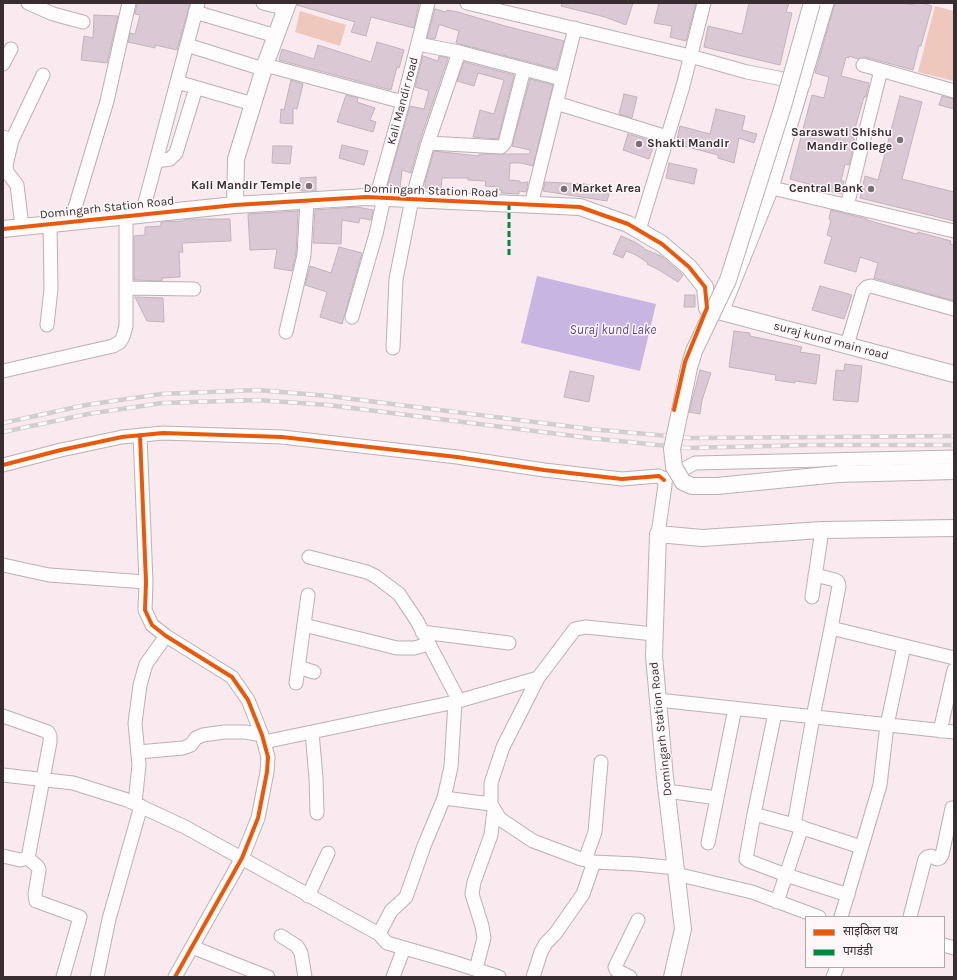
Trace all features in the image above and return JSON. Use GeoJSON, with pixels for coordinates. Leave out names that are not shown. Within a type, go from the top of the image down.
{"type":"FeatureCollection","features":[{"type":"Feature","properties":{"kind":"street"},"geometry":{"type":"LineString","coordinates":[[28,3],[53,14],[83,22]]}},
{"type":"Feature","properties":{"kind":"street"},"geometry":{"type":"LineString","coordinates":[[71,221],[107,101],[129,3]]}},
{"type":"Feature","properties":{"kind":"street"},"geometry":{"type":"LineString","coordinates":[[235,204],[236,159],[264,67],[288,6],[263,3]]}},
{"type":"Feature","properties":{"kind":"street","name":"Kali Mandir road"},"geometry":{"type":"LineString","coordinates":[[352,316],[376,234],[380,198],[428,3]]}},
{"type":"Feature","properties":{"kind":"street"},"geometry":{"type":"LineString","coordinates":[[467,3],[690,56],[747,72],[804,83]]}},
{"type":"Feature","properties":{"kind":"street"},"geometry":{"type":"LineString","coordinates":[[639,230],[667,137],[704,3]]}},
{"type":"Feature","properties":{"kind":"street"},"geometry":{"type":"LineString","coordinates":[[812,3],[783,106],[728,280],[694,352],[689,368],[672,449],[674,467],[683,482],[692,486],[717,486],[838,474],[954,471]]}},
{"type":"Feature","properties":{"kind":"street"},"geometry":{"type":"LineString","coordinates":[[715,310],[772,188],[827,3]]}},
{"type":"Feature","properties":{"kind":"street"},"geometry":{"type":"LineString","coordinates":[[142,214],[197,7],[276,36]]}},
{"type":"Feature","properties":{"kind":"street"},"geometry":{"type":"LineString","coordinates":[[531,205],[575,28]]}},
{"type":"Feature","properties":{"kind":"street"},"geometry":{"type":"LineString","coordinates":[[418,44],[459,52],[562,79]]}},
{"type":"Feature","properties":{"kind":"street"},"geometry":{"type":"LineString","coordinates":[[187,45],[264,67],[403,102]]}},
{"type":"Feature","properties":{"kind":"street"},"geometry":{"type":"LineString","coordinates":[[3,64],[11,49]]}},
{"type":"Feature","properties":{"kind":"street"},"geometry":{"type":"LineString","coordinates":[[393,348],[396,279],[412,199],[428,143],[459,52]]}},
{"type":"Feature","properties":{"kind":"street"},"geometry":{"type":"LineString","coordinates":[[863,65],[954,91]]}},
{"type":"Feature","properties":{"kind":"street"},"geometry":{"type":"LineString","coordinates":[[428,143],[501,147],[505,142],[524,69]]}},
{"type":"Feature","properties":{"kind":"street"},"geometry":{"type":"LineString","coordinates":[[847,206],[881,70]]}},
{"type":"Feature","properties":{"kind":"street"},"geometry":{"type":"LineString","coordinates":[[22,226],[17,185],[7,172],[6,165],[8,138],[43,75]]}},
{"type":"Feature","properties":{"kind":"street"},"geometry":{"type":"LineString","coordinates":[[177,82],[252,104]]}},
{"type":"Feature","properties":{"kind":"street"},"geometry":{"type":"LineString","coordinates":[[156,161],[170,159],[176,153],[196,88]]}},
{"type":"Feature","properties":{"kind":"street"},"geometry":{"type":"LineString","coordinates":[[556,103],[667,137]]}},
{"type":"Feature","properties":{"kind":"street"},"geometry":{"type":"LineString","coordinates":[[772,188],[954,232]]}},
{"type":"Feature","properties":{"kind":"street","name":"Domingarh Station Road"},"geometry":{"type":"LineString","coordinates":[[3,228],[235,204],[380,198],[580,207],[628,224],[662,244],[689,267],[705,287],[715,310],[685,362],[674,410]]}},
{"type":"Feature","properties":{"kind":"street"},"geometry":{"type":"LineString","coordinates":[[286,332],[304,255],[307,201]]}},
{"type":"Feature","properties":{"kind":"street"},"geometry":{"type":"LineString","coordinates":[[3,371],[113,346],[120,342],[126,328],[126,216]]}},
{"type":"Feature","properties":{"kind":"street"},"geometry":{"type":"LineString","coordinates":[[47,325],[51,277],[50,224]]}},
{"type":"Feature","properties":{"kind":"street"},"geometry":{"type":"LineString","coordinates":[[847,345],[863,291],[867,287],[871,286],[954,309]]}},
{"type":"Feature","properties":{"kind":"street"},"geometry":{"type":"LineString","coordinates":[[126,288],[194,289]]}},
{"type":"Feature","properties":{"kind":"street","name":"suraj kund main road"},"geometry":{"type":"LineString","coordinates":[[715,310],[954,374]]}},
{"type":"Feature","properties":{"kind":"street"},"geometry":{"type":"LineString","coordinates":[[3,465],[61,450],[122,437],[163,433],[282,437],[457,457],[544,470],[622,479],[659,476],[664,480],[695,463],[954,457]]}},
{"type":"Feature","properties":{"kind":"street"},"geometry":{"type":"LineString","coordinates":[[140,436],[146,582],[145,610],[152,625],[166,636],[232,677],[248,700],[263,739],[268,757],[267,772],[258,818],[242,858],[176,977]]}},
{"type":"Feature","properties":{"kind":"street","name":"Domingarh Station Road"},"geometry":{"type":"LineString","coordinates":[[664,480],[658,534],[654,656],[682,929],[675,974]]}},
{"type":"Feature","properties":{"kind":"street"},"geometry":{"type":"LineString","coordinates":[[658,534],[702,538],[822,530],[954,528]]}},
{"type":"Feature","properties":{"kind":"street"},"geometry":{"type":"LineString","coordinates":[[812,597],[822,530]]}},
{"type":"Feature","properties":{"kind":"street"},"geometry":{"type":"LineString","coordinates":[[309,557],[367,572],[375,576],[398,594],[417,621],[457,701],[452,767],[444,798],[424,846],[406,896],[391,911],[379,934]]}},
{"type":"Feature","properties":{"kind":"street"},"geometry":{"type":"LineString","coordinates":[[3,565],[49,575],[146,582]]}},
{"type":"Feature","properties":{"kind":"street"},"geometry":{"type":"LineString","coordinates":[[777,902],[786,875],[798,826],[813,717],[839,586],[838,582],[835,580],[815,575]]}},
{"type":"Feature","properties":{"kind":"street"},"geometry":{"type":"LineString","coordinates":[[296,683],[308,595]]}},
{"type":"Feature","properties":{"kind":"street"},"geometry":{"type":"LineString","coordinates":[[304,625],[397,648],[414,648],[429,644]]}},
{"type":"Feature","properties":{"kind":"street"},"geometry":{"type":"LineString","coordinates":[[479,972],[484,938],[482,926],[472,894],[474,882],[491,835],[492,807],[490,783],[503,747],[538,678],[575,630],[586,627],[654,634]]}},
{"type":"Feature","properties":{"kind":"street"},"geometry":{"type":"LineString","coordinates":[[831,628],[954,658]]}},
{"type":"Feature","properties":{"kind":"street"},"geometry":{"type":"LineString","coordinates":[[422,632],[509,643]]}},
{"type":"Feature","properties":{"kind":"street"},"geometry":{"type":"LineString","coordinates":[[97,977],[109,919],[138,805],[139,765],[135,723],[140,685],[146,664],[166,636]]}},
{"type":"Feature","properties":{"kind":"street"},"geometry":{"type":"LineString","coordinates":[[841,916],[880,785],[887,725],[904,646]]}},
{"type":"Feature","properties":{"kind":"street"},"geometry":{"type":"LineString","coordinates":[[298,667],[314,672]]}},
{"type":"Feature","properties":{"kind":"street"},"geometry":{"type":"LineString","coordinates":[[940,731],[954,670]]}},
{"type":"Feature","properties":{"kind":"street"},"geometry":{"type":"LineString","coordinates":[[138,752],[183,748],[191,745],[196,738],[203,735],[224,732],[245,732],[263,739],[312,732],[457,701],[538,678]]}},
{"type":"Feature","properties":{"kind":"street"},"geometry":{"type":"LineString","coordinates":[[658,700],[954,732]]}},
{"type":"Feature","properties":{"kind":"street"},"geometry":{"type":"LineString","coordinates":[[708,843],[735,708]]}},
{"type":"Feature","properties":{"kind":"street"},"geometry":{"type":"LineString","coordinates":[[775,713],[746,859],[786,875],[848,895]]}},
{"type":"Feature","properties":{"kind":"street"},"geometry":{"type":"LineString","coordinates":[[4,716],[48,732],[50,736],[28,858]]}},
{"type":"Feature","properties":{"kind":"street"},"geometry":{"type":"LineString","coordinates":[[312,732],[317,813]]}},
{"type":"Feature","properties":{"kind":"street"},"geometry":{"type":"LineString","coordinates":[[532,977],[546,943],[555,934],[583,894],[595,832],[600,762]]}},
{"type":"Feature","properties":{"kind":"street"},"geometry":{"type":"LineString","coordinates":[[3,775],[73,783],[127,800],[185,826],[308,896],[379,934],[387,943],[479,972],[500,977]]}},
{"type":"Feature","properties":{"kind":"street"},"geometry":{"type":"LineString","coordinates":[[667,791],[717,798]]}},
{"type":"Feature","properties":{"kind":"street"},"geometry":{"type":"LineString","coordinates":[[444,798],[492,807],[500,819],[533,840],[590,861],[636,864],[676,871],[752,892],[816,916]]}},
{"type":"Feature","properties":{"kind":"street"},"geometry":{"type":"LineString","coordinates":[[910,916],[925,859],[930,856],[937,859],[942,856],[952,808]]}},
{"type":"Feature","properties":{"kind":"street"},"geometry":{"type":"LineString","coordinates":[[754,814],[798,826],[861,847]]}},
{"type":"Feature","properties":{"kind":"street"},"geometry":{"type":"LineString","coordinates":[[308,896],[328,853]]}},
{"type":"Feature","properties":{"kind":"street"},"geometry":{"type":"LineString","coordinates":[[3,856],[20,860],[28,858]]}},
{"type":"Feature","properties":{"kind":"street"},"geometry":{"type":"LineString","coordinates":[[28,858],[38,867],[39,870],[34,894],[36,901],[80,917],[63,977]]}},
{"type":"Feature","properties":{"kind":"street"},"geometry":{"type":"LineString","coordinates":[[630,977],[616,970],[616,967],[638,920]]}},
{"type":"Feature","properties":{"kind":"street"},"geometry":{"type":"LineString","coordinates":[[281,936],[297,946],[301,953],[305,977]]}},
{"type":"Feature","properties":{"kind":"street"},"geometry":{"type":"LineString","coordinates":[[192,947],[268,977]]}},
{"type":"Feature","properties":{"kind":"street"},"geometry":{"type":"LineString","coordinates":[[392,977],[404,948]]}},
{"type":"Feature","properties":{"kind":"shaded area"},"geometry":{"type":"Polygon","coordinates":[[[935,6],[954,11],[954,81],[918,72],[935,6]]]}},
{"type":"Feature","properties":{"kind":"shaded area"},"geometry":{"type":"Polygon","coordinates":[[[300,11],[346,25],[340,46],[295,32],[300,11]]]}},
{"type":"Feature","properties":{"kind":"water","name":"Suraj kund Lake"},"geometry":{"type":"Polygon","coordinates":[[[537,276],[656,304],[640,371],[521,343],[537,276]]]}},
{"type":"Feature","properties":{"kind":"building"},"geometry":{"type":"Polygon","coordinates":[[[137,3],[190,3],[177,50],[155,45],[155,48],[128,42],[130,33],[135,34],[140,15],[135,14],[137,3]]]}},
{"type":"Feature","properties":{"kind":"building"},"geometry":{"type":"Polygon","coordinates":[[[297,3],[419,3],[414,28],[371,17],[366,36],[351,32],[355,22],[297,5],[297,3]]]}},
{"type":"Feature","properties":{"kind":"building"},"geometry":{"type":"Polygon","coordinates":[[[562,3],[633,3],[626,25],[605,17],[561,6],[562,3]]]}},
{"type":"Feature","properties":{"kind":"building"},"geometry":{"type":"Polygon","coordinates":[[[659,3],[696,3],[686,41],[670,37],[672,26],[654,23],[659,3]]]}},
{"type":"Feature","properties":{"kind":"building"},"geometry":{"type":"Polygon","coordinates":[[[749,3],[789,3],[786,12],[792,13],[780,65],[704,47],[708,26],[742,34],[749,3]]]}},
{"type":"Feature","properties":{"kind":"building"},"geometry":{"type":"Polygon","coordinates":[[[835,3],[904,3],[914,5],[914,3],[922,3],[932,6],[913,70],[865,57],[858,59],[849,56],[849,58],[846,57],[841,76],[869,83],[866,97],[864,97],[856,125],[853,139],[855,140],[849,165],[845,164],[841,181],[844,181],[841,194],[816,188],[816,186],[790,179],[812,95],[824,98],[829,77],[815,73],[835,3]]]}},
{"type":"Feature","properties":{"kind":"building"},"geometry":{"type":"Polygon","coordinates":[[[435,9],[446,12],[447,10],[458,12],[564,41],[556,69],[456,43],[459,31],[441,25],[439,25],[435,39],[427,38],[435,9]]]}},
{"type":"Feature","properties":{"kind":"building"},"geometry":{"type":"Polygon","coordinates":[[[94,15],[118,16],[107,63],[81,60],[84,36],[93,38],[94,15]]]}},
{"type":"Feature","properties":{"kind":"building"},"geometry":{"type":"Polygon","coordinates":[[[377,42],[404,50],[399,68],[397,67],[391,90],[279,60],[282,49],[314,59],[318,45],[371,62],[377,42]]]}},
{"type":"Feature","properties":{"kind":"building"},"geometry":{"type":"Polygon","coordinates":[[[423,56],[438,61],[439,56],[448,58],[420,140],[411,173],[402,170],[400,189],[387,187],[410,106],[424,109],[429,91],[415,87],[423,56]]]}},
{"type":"Feature","properties":{"kind":"building"},"geometry":{"type":"Polygon","coordinates":[[[464,62],[514,75],[498,139],[473,137],[480,110],[494,114],[504,80],[478,73],[474,86],[457,81],[464,62]]]}},
{"type":"Feature","properties":{"kind":"building"},"geometry":{"type":"Polygon","coordinates":[[[530,79],[553,85],[533,166],[521,163],[510,163],[509,180],[520,181],[520,183],[528,182],[526,192],[519,191],[519,194],[501,193],[502,190],[499,190],[499,187],[485,186],[486,181],[468,180],[468,178],[442,178],[441,189],[425,188],[425,182],[434,151],[479,156],[479,154],[530,154],[530,150],[512,146],[530,79]]]}},
{"type":"Feature","properties":{"kind":"building"},"geometry":{"type":"Polygon","coordinates":[[[291,80],[303,84],[297,109],[293,108],[293,124],[280,123],[281,109],[284,110],[291,80]]]}},
{"type":"Feature","properties":{"kind":"building"},"geometry":{"type":"Polygon","coordinates":[[[624,94],[637,97],[632,118],[619,114],[624,94]]]}},
{"type":"Feature","properties":{"kind":"building"},"geometry":{"type":"Polygon","coordinates":[[[346,95],[358,98],[357,102],[375,108],[370,120],[376,122],[373,132],[337,122],[346,95]]]}},
{"type":"Feature","properties":{"kind":"building","name":"Saraswati Shishu Mandir College"},"geometry":{"type":"Polygon","coordinates":[[[900,96],[922,102],[902,179],[954,192],[954,221],[860,198],[865,176],[878,180],[900,96]]]}},
{"type":"Feature","properties":{"kind":"building"},"geometry":{"type":"Polygon","coordinates":[[[942,96],[954,99],[954,109],[939,105],[942,96]]]}},
{"type":"Feature","properties":{"kind":"building"},"geometry":{"type":"Polygon","coordinates":[[[716,109],[745,116],[742,130],[757,134],[754,143],[739,138],[734,163],[718,158],[718,155],[676,144],[680,126],[710,134],[716,109]]]}},
{"type":"Feature","properties":{"kind":"building","name":"Shakti Mandir"},"geometry":{"type":"Polygon","coordinates":[[[628,134],[655,142],[649,159],[623,150],[628,134]]]}},
{"type":"Feature","properties":{"kind":"building"},"geometry":{"type":"Polygon","coordinates":[[[342,145],[368,151],[364,165],[339,158],[342,145]]]}},
{"type":"Feature","properties":{"kind":"building"},"geometry":{"type":"Polygon","coordinates":[[[273,146],[292,146],[290,164],[272,163],[273,146]]]}},
{"type":"Feature","properties":{"kind":"building"},"geometry":{"type":"Polygon","coordinates":[[[669,163],[697,169],[694,184],[666,178],[669,163]]]}},
{"type":"Feature","properties":{"kind":"building","name":"Kali Mandir Temple"},"geometry":{"type":"Polygon","coordinates":[[[316,177],[316,191],[301,191],[300,178],[316,177]]]}},
{"type":"Feature","properties":{"kind":"building","name":"Market Area"},"geometry":{"type":"Polygon","coordinates":[[[545,182],[585,184],[610,191],[607,201],[543,191],[545,182]]]}},
{"type":"Feature","properties":{"kind":"building"},"geometry":{"type":"Polygon","coordinates":[[[357,207],[373,210],[371,220],[360,218],[359,223],[342,220],[341,244],[313,243],[315,210],[357,207]]]}},
{"type":"Feature","properties":{"kind":"building"},"geometry":{"type":"Polygon","coordinates":[[[831,210],[917,234],[918,232],[951,241],[950,244],[954,245],[954,301],[874,278],[878,263],[860,257],[856,272],[824,263],[832,237],[827,235],[831,220],[829,219],[831,210]]]}},
{"type":"Feature","properties":{"kind":"building"},"geometry":{"type":"Polygon","coordinates":[[[298,211],[296,254],[292,271],[274,268],[277,249],[250,250],[248,214],[298,211]]]}},
{"type":"Feature","properties":{"kind":"building"},"geometry":{"type":"Polygon","coordinates":[[[188,219],[230,219],[231,241],[182,243],[183,252],[179,252],[180,277],[162,278],[162,281],[134,280],[134,236],[145,235],[145,227],[161,226],[161,222],[184,221],[188,219]]]}},
{"type":"Feature","properties":{"kind":"building"},"geometry":{"type":"Polygon","coordinates":[[[621,236],[635,242],[644,249],[661,256],[683,275],[678,282],[647,264],[648,263],[636,255],[626,251],[623,258],[613,254],[621,236]]]}},
{"type":"Feature","properties":{"kind":"building"},"geometry":{"type":"Polygon","coordinates":[[[339,247],[362,253],[342,324],[320,317],[327,292],[305,285],[310,266],[331,273],[339,247]]]}},
{"type":"Feature","properties":{"kind":"building"},"geometry":{"type":"Polygon","coordinates":[[[820,286],[852,295],[844,319],[812,310],[820,286]]]}},
{"type":"Feature","properties":{"kind":"building"},"geometry":{"type":"Polygon","coordinates":[[[685,295],[695,295],[695,307],[684,307],[685,295]]]}},
{"type":"Feature","properties":{"kind":"building"},"geometry":{"type":"Polygon","coordinates":[[[135,297],[163,298],[164,322],[147,321],[135,297]]]}},
{"type":"Feature","properties":{"kind":"building"},"geometry":{"type":"Polygon","coordinates":[[[734,331],[750,333],[750,336],[802,347],[800,352],[820,355],[816,384],[775,380],[776,375],[729,367],[734,331]]]}},
{"type":"Feature","properties":{"kind":"building"},"geometry":{"type":"Polygon","coordinates":[[[845,364],[862,366],[858,402],[833,400],[836,370],[844,371],[845,364]]]}},
{"type":"Feature","properties":{"kind":"building"},"geometry":{"type":"Polygon","coordinates":[[[700,370],[711,373],[702,400],[700,414],[689,412],[700,370]]]}},
{"type":"Feature","properties":{"kind":"building"},"geometry":{"type":"Polygon","coordinates":[[[570,371],[594,376],[589,402],[564,397],[570,371]]]}},
{"type":"Feature","properties":{"kind":"railway"},"geometry":{"type":"LineString","coordinates":[[3,423],[86,405],[161,394],[258,390],[329,396],[590,429],[691,438],[954,436]]}},
{"type":"Feature","properties":{"kind":"railway"},"geometry":{"type":"LineString","coordinates":[[3,432],[88,414],[162,403],[257,400],[328,405],[590,438],[687,448],[808,445],[954,445]]}},
{"type":"Feature","properties":{"kind":"marked path"},"geometry":{"type":"LineString","coordinates":[[509,204],[509,256]]}},
{"type":"Feature","properties":{"kind":"cycle path"},"geometry":{"type":"LineString","coordinates":[[3,229],[235,205],[366,197],[580,207],[628,224],[662,244],[689,267],[705,287],[707,308],[685,362],[674,410]]}},
{"type":"Feature","properties":{"kind":"cycle path"},"geometry":{"type":"LineString","coordinates":[[3,465],[61,450],[122,437],[163,433],[282,437],[457,457],[544,470],[622,479],[659,476],[664,480]]}},
{"type":"Feature","properties":{"kind":"cycle path"},"geometry":{"type":"LineString","coordinates":[[140,435],[146,582],[145,610],[152,625],[166,636],[232,677],[248,700],[262,735],[268,757],[267,772],[258,818],[242,858],[175,977]]}},
{"type":"Feature","properties":{"kind":"place","name":"Saraswati Shishu Mandir College"},"geometry":{"type":"Point","coordinates":[900,140]}},
{"type":"Feature","properties":{"kind":"place","name":"Shakti Mandir"},"geometry":{"type":"Point","coordinates":[639,144]}},
{"type":"Feature","properties":{"kind":"place","name":"Kali Mandir Temple"},"geometry":{"type":"Point","coordinates":[309,186]}},
{"type":"Feature","properties":{"kind":"place","name":"Market Area"},"geometry":{"type":"Point","coordinates":[564,189]}},
{"type":"Feature","properties":{"kind":"place","name":"Central Bank"},"geometry":{"type":"Point","coordinates":[871,189]}}]}
